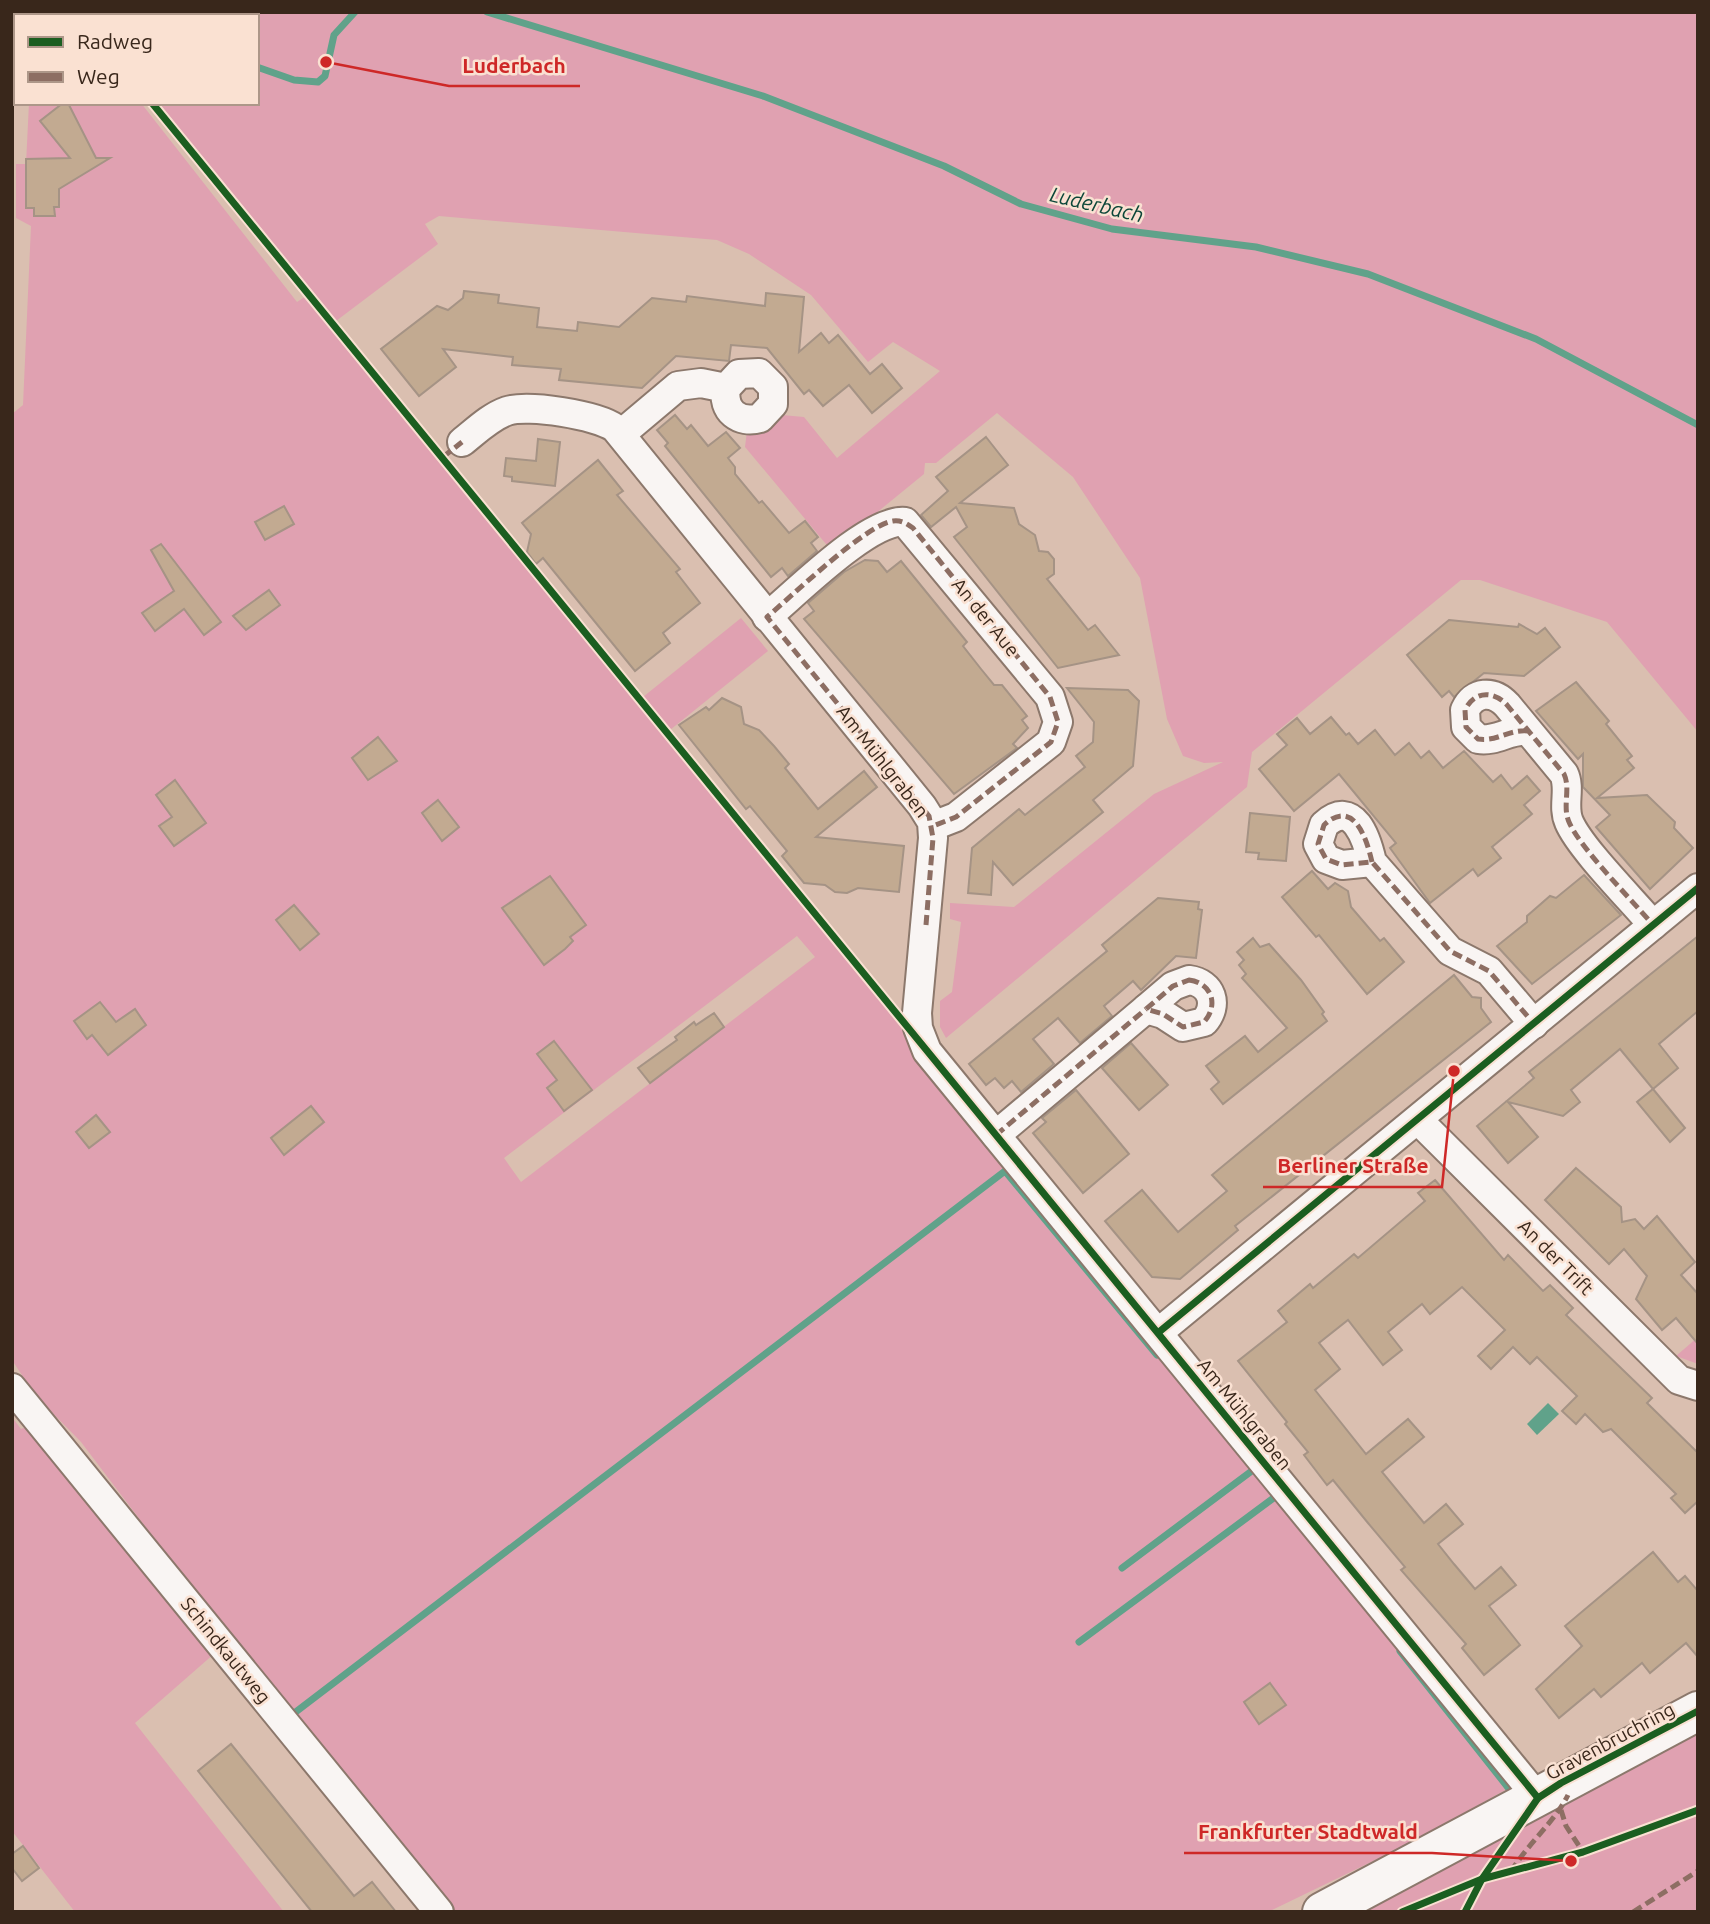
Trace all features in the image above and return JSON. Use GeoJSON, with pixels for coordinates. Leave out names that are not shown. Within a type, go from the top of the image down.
{"type":"FeatureCollection","features":[{"type":"Feature","properties":{"kind":"street"},"geometry":{"type":"LineString","coordinates":[[621,434],[678,386],[701,383],[726,388]]}},
{"type":"Feature","properties":{"kind":"street","name":"Am Mühlgraben"},"geometry":{"type":"LineString","coordinates":[[462,442],[489,421],[516,409],[590,418],[609,424],[621,434],[922,806],[933,827],[918,1028],[927,1051],[1538,1798]]}},
{"type":"Feature","properties":{"kind":"street","name":"An der Aue"},"geometry":{"type":"LineString","coordinates":[[767,617],[872,530],[894,521],[905,522],[1050,696],[1058,722],[1051,742],[956,817],[933,827]]}},
{"type":"Feature","properties":{"kind":"street"},"geometry":{"type":"LineString","coordinates":[[1528,731],[1566,778],[1565,807],[1572,829],[1653,925]]}},
{"type":"Feature","properties":{"kind":"street"},"geometry":{"type":"LineString","coordinates":[[1372,862],[1450,951],[1489,971],[1534,1024]]}},
{"type":"Feature","properties":{"kind":"street"},"geometry":{"type":"LineString","coordinates":[[1158,1332],[1698,888]]}},
{"type":"Feature","properties":{"kind":"street"},"geometry":{"type":"LineString","coordinates":[[996,1135],[1146,1009]]}},
{"type":"Feature","properties":{"kind":"street","name":"An der Trift"},"geometry":{"type":"LineString","coordinates":[[1418,1120],[1679,1380],[1698,1386]]}},
{"type":"Feature","properties":{"kind":"street","name":"Schindkautweg"},"geometry":{"type":"LineString","coordinates":[[12,1388],[439,1912]]}},
{"type":"Feature","properties":{"kind":"street","name":"Gravenbruchring"},"geometry":{"type":"LineString","coordinates":[[1322,1912],[1698,1711]]}},
{"type":"Feature","properties":{"kind":"shaded area"},"geometry":{"type":"Polygon","coordinates":[[[64,12],[1698,12],[1698,732],[1607,622],[1480,580],[1461,580],[1252,752],[1247,787],[946,1038],[940,1027],[940,1001],[952,992],[961,922],[950,919],[950,903],[1014,907],[1154,794],[1223,762],[1204,763],[1183,756],[1167,719],[1140,578],[1073,477],[997,413],[936,463],[925,463],[924,474],[831,550],[745,447],[747,431],[782,415],[804,417],[837,458],[940,371],[893,342],[868,362],[811,295],[749,254],[717,240],[439,216],[425,224],[438,244],[336,321],[161,105],[259,105],[259,14],[64,12]]]}},
{"type":"Feature","properties":{"kind":"shaded area"},"geometry":{"type":"Polygon","coordinates":[[[29,105],[143,105],[297,302],[306,296],[910,1036],[1511,1787],[1400,1848],[1268,1912],[450,1912],[248,1662],[81,1442],[35,1395],[12,1360],[12,414],[23,405],[31,226],[16,218],[16,164],[26,164],[29,105]],[[797,936],[504,1158],[521,1182],[815,957],[797,936]]]}},
{"type":"Feature","properties":{"kind":"shaded area"},"geometry":{"type":"Polygon","coordinates":[[[741,618],[768,651],[670,730],[643,697],[741,618]]]}},
{"type":"Feature","properties":{"kind":"shaded area"},"geometry":{"type":"Polygon","coordinates":[[[1698,1337],[1698,1364],[1676,1356],[1698,1337]]]}},
{"type":"Feature","properties":{"kind":"shaded area"},"geometry":{"type":"Polygon","coordinates":[[[1548,1403],[1559,1414],[1537,1435],[1527,1424],[1548,1403]]]}},
{"type":"Feature","properties":{"kind":"shaded area"},"geometry":{"type":"Polygon","coordinates":[[[12,1417],[21,1429],[31,1425],[215,1653],[135,1723],[284,1912],[75,1912],[12,1831],[12,1417]]]}},
{"type":"Feature","properties":{"kind":"shaded area"},"geometry":{"type":"Polygon","coordinates":[[[1698,1725],[1698,1912],[1345,1912],[1698,1725]]]}},
{"type":"Feature","properties":{"kind":"building"},"geometry":{"type":"Polygon","coordinates":[[[60,105],[69,105],[96,158],[110,158],[59,189],[59,207],[54,207],[55,216],[34,216],[34,208],[26,208],[26,159],[70,158],[40,121],[60,105]]]}},
{"type":"Feature","properties":{"kind":"building"},"geometry":{"type":"Polygon","coordinates":[[[464,291],[499,295],[498,303],[539,308],[537,327],[577,331],[578,322],[619,327],[652,298],[686,302],[687,296],[765,306],[766,293],[804,297],[799,352],[821,333],[829,343],[838,335],[870,374],[882,364],[902,388],[872,413],[849,385],[823,406],[809,390],[804,394],[767,348],[731,345],[729,361],[676,356],[642,388],[559,380],[561,369],[512,365],[513,357],[443,349],[456,367],[419,396],[381,349],[437,306],[448,310],[463,298],[464,291]]]}},
{"type":"Feature","properties":{"kind":"building"},"geometry":{"type":"Polygon","coordinates":[[[675,415],[687,429],[691,425],[708,446],[726,432],[740,448],[728,458],[735,467],[735,474],[759,503],[762,501],[789,533],[805,521],[818,537],[811,543],[817,551],[788,576],[782,568],[771,577],[665,446],[668,443],[657,430],[675,415]]]}},
{"type":"Feature","properties":{"kind":"building"},"geometry":{"type":"Polygon","coordinates":[[[986,437],[1008,465],[960,503],[1014,508],[1019,524],[1035,535],[1039,551],[1048,552],[1054,559],[1054,574],[1047,579],[1088,630],[1095,625],[1119,655],[1058,668],[954,537],[967,527],[956,507],[931,527],[921,515],[948,491],[936,477],[986,437]]]}},
{"type":"Feature","properties":{"kind":"building"},"geometry":{"type":"Polygon","coordinates":[[[538,439],[560,442],[555,486],[512,481],[512,477],[504,476],[506,458],[536,461],[538,439]]]}},
{"type":"Feature","properties":{"kind":"building"},"geometry":{"type":"Polygon","coordinates":[[[598,460],[623,491],[617,495],[680,569],[676,572],[700,603],[663,633],[670,643],[635,671],[543,558],[536,564],[527,552],[531,534],[522,523],[598,460]]]}},
{"type":"Feature","properties":{"kind":"building"},"geometry":{"type":"Polygon","coordinates":[[[284,506],[294,524],[265,540],[255,522],[284,506]]]}},
{"type":"Feature","properties":{"kind":"building"},"geometry":{"type":"Polygon","coordinates":[[[161,544],[221,622],[204,635],[184,609],[155,631],[142,613],[174,591],[151,550],[161,544]]]}},
{"type":"Feature","properties":{"kind":"building"},"geometry":{"type":"Polygon","coordinates":[[[865,560],[878,561],[887,572],[901,561],[967,642],[963,646],[994,685],[1002,685],[1027,716],[1022,720],[1028,728],[1013,744],[1017,748],[954,794],[804,619],[814,611],[808,603],[844,572],[865,560]]]}},
{"type":"Feature","properties":{"kind":"building"},"geometry":{"type":"Polygon","coordinates":[[[269,590],[280,605],[246,630],[233,616],[269,590]]]}},
{"type":"Feature","properties":{"kind":"building"},"geometry":{"type":"Polygon","coordinates":[[[1449,620],[1518,627],[1519,624],[1537,634],[1545,628],[1560,647],[1524,676],[1484,673],[1454,697],[1449,691],[1442,697],[1407,655],[1449,620]]]}},
{"type":"Feature","properties":{"kind":"building"},"geometry":{"type":"Polygon","coordinates":[[[1576,682],[1609,721],[1606,724],[1632,756],[1627,760],[1634,768],[1597,798],[1647,795],[1675,822],[1674,828],[1693,848],[1650,889],[1596,827],[1610,815],[1583,787],[1583,754],[1578,759],[1536,711],[1576,682]]]}},
{"type":"Feature","properties":{"kind":"building"},"geometry":{"type":"Polygon","coordinates":[[[1067,688],[1128,690],[1139,701],[1133,766],[1093,800],[1103,812],[1013,885],[993,862],[991,895],[968,893],[972,848],[1019,809],[1025,815],[1085,767],[1076,756],[1093,742],[1094,722],[1067,688]]]}},
{"type":"Feature","properties":{"kind":"building"},"geometry":{"type":"Polygon","coordinates":[[[722,698],[741,707],[744,724],[759,730],[774,746],[789,764],[785,768],[818,809],[864,771],[877,787],[816,837],[904,846],[899,892],[858,888],[847,893],[835,892],[825,885],[804,883],[782,856],[787,851],[750,806],[746,809],[679,725],[706,707],[709,710],[722,698]]]}},
{"type":"Feature","properties":{"kind":"building"},"geometry":{"type":"Polygon","coordinates":[[[1331,717],[1346,735],[1349,733],[1358,744],[1375,730],[1395,755],[1409,743],[1421,758],[1429,751],[1443,768],[1464,751],[1493,782],[1501,775],[1512,789],[1527,776],[1540,791],[1524,805],[1532,814],[1492,847],[1501,858],[1478,876],[1473,869],[1430,903],[1390,848],[1396,843],[1339,774],[1294,811],[1259,769],[1287,745],[1277,734],[1297,718],[1310,734],[1331,717]]]}},
{"type":"Feature","properties":{"kind":"building"},"geometry":{"type":"Polygon","coordinates":[[[378,737],[397,761],[368,780],[352,758],[378,737]]]}},
{"type":"Feature","properties":{"kind":"building"},"geometry":{"type":"Polygon","coordinates":[[[175,780],[206,823],[174,846],[159,826],[172,817],[156,795],[175,780]]]}},
{"type":"Feature","properties":{"kind":"building"},"geometry":{"type":"Polygon","coordinates":[[[438,800],[459,827],[442,841],[422,813],[438,800]]]}},
{"type":"Feature","properties":{"kind":"building"},"geometry":{"type":"Polygon","coordinates":[[[1250,813],[1290,817],[1286,861],[1258,859],[1259,853],[1246,852],[1250,813]]]}},
{"type":"Feature","properties":{"kind":"building"},"geometry":{"type":"Polygon","coordinates":[[[1312,871],[1328,889],[1335,883],[1348,891],[1351,907],[1380,941],[1384,938],[1404,962],[1367,994],[1319,935],[1316,937],[1282,897],[1312,871]]]}},
{"type":"Feature","properties":{"kind":"building"},"geometry":{"type":"Polygon","coordinates":[[[1584,875],[1621,915],[1532,984],[1497,946],[1527,922],[1527,916],[1550,896],[1556,898],[1584,875]]]}},
{"type":"Feature","properties":{"kind":"building"},"geometry":{"type":"Polygon","coordinates":[[[550,876],[586,925],[570,937],[573,941],[565,949],[544,965],[502,908],[550,876]]]}},
{"type":"Feature","properties":{"kind":"building"},"geometry":{"type":"Polygon","coordinates":[[[1158,898],[1199,902],[1198,909],[1202,910],[1196,958],[1176,956],[1141,990],[1133,981],[1104,1006],[1112,1016],[1080,1043],[1058,1018],[1033,1039],[1054,1064],[1021,1092],[1012,1081],[1004,1088],[995,1078],[986,1085],[969,1064],[1107,951],[1102,945],[1158,898]]]}},
{"type":"Feature","properties":{"kind":"building"},"geometry":{"type":"Polygon","coordinates":[[[294,905],[319,934],[300,950],[276,920],[294,905]]]}},
{"type":"Feature","properties":{"kind":"building"},"geometry":{"type":"Polygon","coordinates":[[[1698,936],[1698,1011],[1659,1044],[1678,1068],[1653,1089],[1620,1049],[1571,1090],[1580,1102],[1563,1116],[1508,1102],[1538,1137],[1508,1163],[1477,1126],[1534,1078],[1529,1072],[1698,936]]]}},
{"type":"Feature","properties":{"kind":"building"},"geometry":{"type":"Polygon","coordinates":[[[1253,938],[1260,947],[1269,944],[1301,980],[1324,1012],[1322,1014],[1327,1021],[1223,1104],[1211,1089],[1219,1082],[1206,1066],[1245,1036],[1258,1052],[1287,1028],[1242,978],[1246,974],[1239,965],[1244,960],[1237,952],[1253,938]]]}},
{"type":"Feature","properties":{"kind":"building"},"geometry":{"type":"Polygon","coordinates":[[[1454,975],[1472,997],[1481,998],[1481,1008],[1491,1022],[1235,1226],[1238,1230],[1180,1279],[1152,1277],[1105,1221],[1142,1190],[1178,1232],[1227,1191],[1212,1175],[1454,975]]]}},
{"type":"Feature","properties":{"kind":"building"},"geometry":{"type":"Polygon","coordinates":[[[100,1002],[116,1022],[135,1009],[146,1025],[108,1055],[92,1035],[87,1039],[74,1021],[100,1002]]]}},
{"type":"Feature","properties":{"kind":"building"},"geometry":{"type":"Polygon","coordinates":[[[714,1013],[724,1027],[650,1083],[638,1068],[677,1040],[675,1037],[694,1022],[696,1025],[714,1013]]]}},
{"type":"Feature","properties":{"kind":"building"},"geometry":{"type":"Polygon","coordinates":[[[554,1041],[592,1090],[564,1111],[547,1088],[557,1080],[537,1054],[554,1041]]]}},
{"type":"Feature","properties":{"kind":"building"},"geometry":{"type":"Polygon","coordinates":[[[1131,1043],[1168,1085],[1139,1110],[1102,1068],[1131,1043]]]}},
{"type":"Feature","properties":{"kind":"building"},"geometry":{"type":"Polygon","coordinates":[[[1653,1089],[1685,1128],[1670,1142],[1637,1102],[1653,1089]]]}},
{"type":"Feature","properties":{"kind":"building"},"geometry":{"type":"Polygon","coordinates":[[[1076,1090],[1129,1154],[1083,1193],[1033,1133],[1046,1122],[1042,1118],[1076,1090]]]}},
{"type":"Feature","properties":{"kind":"building"},"geometry":{"type":"Polygon","coordinates":[[[311,1106],[324,1122],[284,1155],[271,1138],[311,1106]]]}},
{"type":"Feature","properties":{"kind":"building"},"geometry":{"type":"Polygon","coordinates":[[[96,1115],[110,1132],[89,1148],[76,1132],[96,1115]]]}},
{"type":"Feature","properties":{"kind":"building"},"geometry":{"type":"Polygon","coordinates":[[[1576,1168],[1621,1207],[1622,1222],[1635,1219],[1644,1229],[1657,1216],[1695,1262],[1681,1275],[1698,1294],[1698,1344],[1676,1318],[1662,1330],[1636,1299],[1647,1276],[1624,1249],[1609,1264],[1545,1200],[1576,1168]]]}},
{"type":"Feature","properties":{"kind":"building"},"geometry":{"type":"Polygon","coordinates":[[[1435,1180],[1504,1260],[1508,1255],[1543,1291],[1550,1285],[1573,1308],[1566,1315],[1652,1398],[1647,1403],[1698,1453],[1698,1501],[1685,1513],[1671,1498],[1676,1494],[1611,1429],[1603,1432],[1585,1414],[1576,1424],[1562,1411],[1577,1396],[1537,1357],[1530,1364],[1513,1347],[1491,1369],[1478,1356],[1505,1330],[1462,1287],[1430,1314],[1422,1304],[1388,1332],[1402,1350],[1383,1365],[1348,1320],[1319,1343],[1340,1369],[1315,1390],[1366,1454],[1408,1419],[1424,1437],[1382,1472],[1424,1523],[1446,1504],[1463,1524],[1438,1544],[1454,1564],[1475,1589],[1501,1567],[1516,1585],[1489,1606],[1520,1645],[1484,1675],[1462,1648],[1466,1644],[1401,1570],[1405,1567],[1333,1480],[1327,1485],[1304,1455],[1308,1452],[1285,1424],[1287,1422],[1238,1361],[1287,1322],[1278,1311],[1310,1284],[1313,1288],[1354,1254],[1358,1258],[1425,1201],[1418,1193],[1435,1180]]]}},
{"type":"Feature","properties":{"kind":"building"},"geometry":{"type":"Polygon","coordinates":[[[1653,1552],[1678,1582],[1685,1576],[1698,1591],[1698,1657],[1686,1643],[1650,1673],[1642,1663],[1601,1697],[1594,1689],[1559,1718],[1536,1689],[1582,1646],[1565,1626],[1653,1552]]]}},
{"type":"Feature","properties":{"kind":"building"},"geometry":{"type":"Polygon","coordinates":[[[1270,1683],[1286,1705],[1259,1724],[1244,1702],[1270,1683]]]}},
{"type":"Feature","properties":{"kind":"building"},"geometry":{"type":"Polygon","coordinates":[[[231,1744],[354,1896],[372,1882],[396,1912],[312,1912],[198,1771],[231,1744]]]}},
{"type":"Feature","properties":{"kind":"building"},"geometry":{"type":"Polygon","coordinates":[[[23,1846],[39,1868],[22,1881],[12,1868],[12,1854],[23,1846]]]}},
{"type":"Feature","properties":{"kind":"waterway","name":"Luderbach"},"geometry":{"type":"LineString","coordinates":[[166,12],[171,14]]}},
{"type":"Feature","properties":{"kind":"waterway","name":"Luderbach"},"geometry":{"type":"LineString","coordinates":[[259,68],[294,80],[318,82],[325,76],[334,35],[355,12]]}},
{"type":"Feature","properties":{"kind":"waterway","name":"Luderbach"},"geometry":{"type":"LineString","coordinates":[[487,12],[763,96],[944,166],[1021,204],[1112,229],[1256,247],[1368,274],[1536,339],[1698,425]]}},
{"type":"Feature","properties":{"kind":"waterway"},"geometry":{"type":"LineString","coordinates":[[293,1714],[1005,1171],[1157,1355]]}},
{"type":"Feature","properties":{"kind":"waterway"},"geometry":{"type":"LineString","coordinates":[[1122,1568],[1253,1470]]}},
{"type":"Feature","properties":{"kind":"waterway"},"geometry":{"type":"LineString","coordinates":[[1079,1642],[1275,1497]]}},
{"type":"Feature","properties":{"kind":"waterway"},"geometry":{"type":"LineString","coordinates":[[1400,1651],[1510,1790]]}},
{"type":"Feature","properties":{"kind":"marked path"},"geometry":{"type":"LineString","coordinates":[[50,12],[55,14]]}},
{"type":"Feature","properties":{"kind":"marked path"},"geometry":{"type":"LineString","coordinates":[[443,457],[462,442]]}},
{"type":"Feature","properties":{"kind":"marked path"},"geometry":{"type":"LineString","coordinates":[[926,925],[933,838],[929,816],[767,617],[847,548],[881,525],[893,521],[903,522],[913,528],[1050,697],[1058,722],[1051,742],[956,817],[933,826]]}},
{"type":"Feature","properties":{"kind":"marked path"},"geometry":{"type":"LineString","coordinates":[[1528,731],[1478,739],[1466,727],[1465,710],[1473,699],[1484,695],[1496,697],[1507,705],[1564,774],[1567,786],[1567,816],[1575,833],[1653,925]]}},
{"type":"Feature","properties":{"kind":"marked path"},"geometry":{"type":"LineString","coordinates":[[1372,862],[1363,833],[1351,819],[1343,816],[1324,825],[1318,844],[1326,859],[1342,865],[1372,862],[1450,951],[1489,971],[1534,1024]]}},
{"type":"Feature","properties":{"kind":"marked path"},"geometry":{"type":"LineString","coordinates":[[1189,980],[1203,985],[1211,996],[1211,1009],[1204,1022],[1183,1027],[1163,1014],[1146,1009],[1173,986],[1189,980]]}},
{"type":"Feature","properties":{"kind":"marked path"},"geometry":{"type":"LineString","coordinates":[[996,1135],[1146,1009]]}},
{"type":"Feature","properties":{"kind":"marked path"},"geometry":{"type":"LineString","coordinates":[[1511,1872],[1568,1795]]}},
{"type":"Feature","properties":{"kind":"marked path"},"geometry":{"type":"LineString","coordinates":[[1561,1810],[1566,1826],[1583,1852]]}},
{"type":"Feature","properties":{"kind":"marked path"},"geometry":{"type":"LineString","coordinates":[[1633,1912],[1698,1871]]}},
{"type":"Feature","properties":{"kind":"cycle path"},"geometry":{"type":"LineString","coordinates":[[154,105],[1538,1798]]}},
{"type":"Feature","properties":{"kind":"cycle path"},"geometry":{"type":"LineString","coordinates":[[1159,1332],[1698,888]]}},
{"type":"Feature","properties":{"kind":"cycle path"},"geometry":{"type":"LineString","coordinates":[[1465,1912],[1482,1879],[1538,1798],[1561,1783],[1698,1711]]}},
{"type":"Feature","properties":{"kind":"cycle path"},"geometry":{"type":"LineString","coordinates":[[1402,1912],[1482,1879],[1583,1852],[1698,1810]]}},
{"type":"Feature","properties":{"kind":"place","name":"Luderbach"},"geometry":{"type":"Point","coordinates":[326,62]}},
{"type":"Feature","properties":{"kind":"place","name":"Berliner Straße"},"geometry":{"type":"Point","coordinates":[1454,1071]}},
{"type":"Feature","properties":{"kind":"place","name":"Frankfurter Stadtwald"},"geometry":{"type":"Point","coordinates":[1571,1861]}}]}
